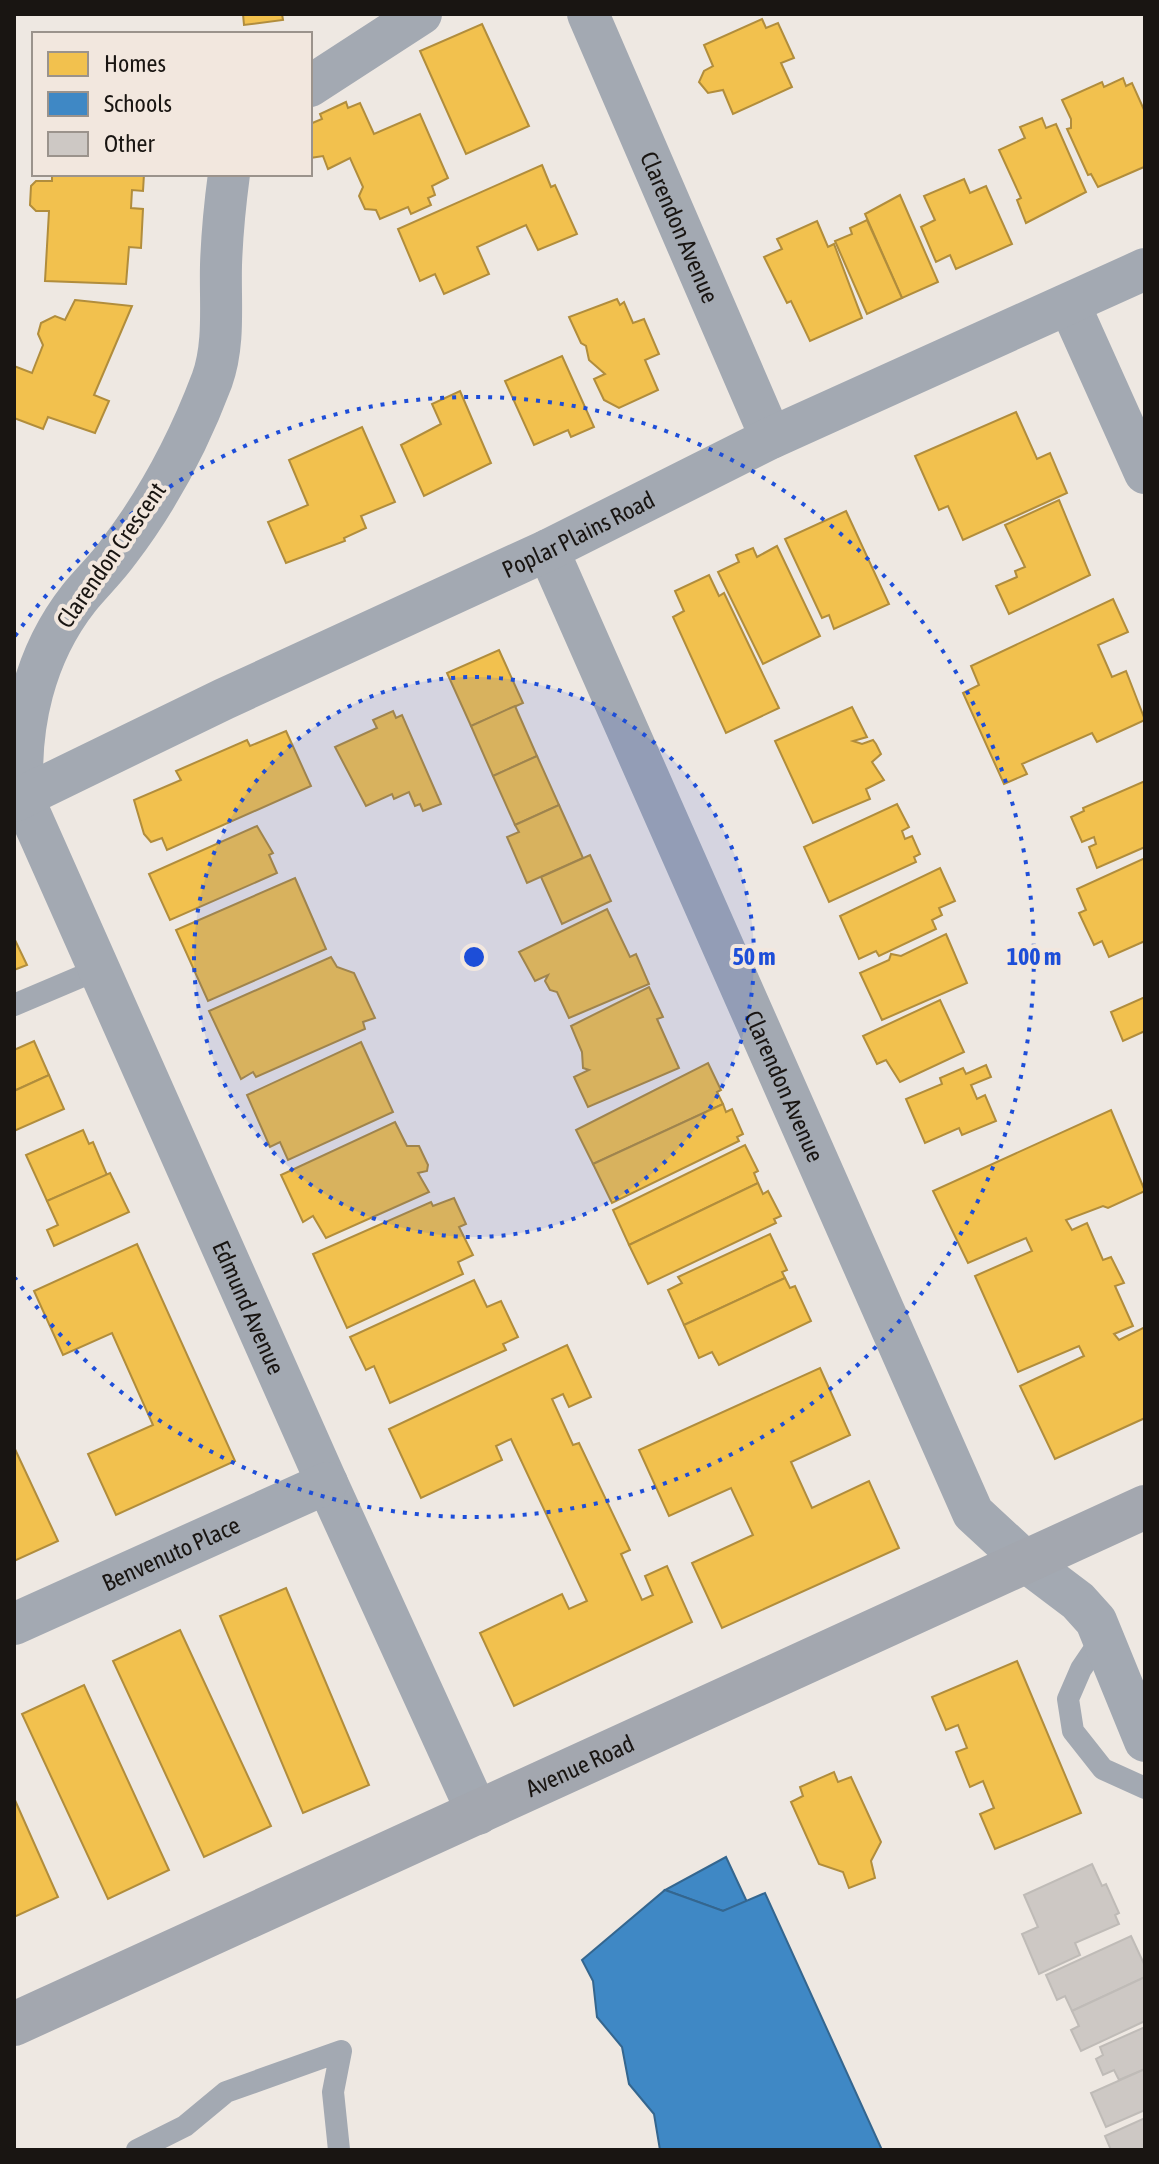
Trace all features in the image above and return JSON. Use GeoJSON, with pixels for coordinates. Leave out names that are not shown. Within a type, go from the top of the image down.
{"type":"FeatureCollection","features":[{"type":"Feature","properties":{"kind":"main road","name":"Avenue Road"},"geometry":{"type":"LineString","coordinates":[[14,2024],[1145,1507]]}},
{"type":"Feature","properties":{"kind":"street"},"geometry":{"type":"LineString","coordinates":[[312,85],[421,14]]}},
{"type":"Feature","properties":{"kind":"street","name":"Clarendon Avenue"},"geometry":{"type":"LineString","coordinates":[[588,14],[771,438]]}},
{"type":"Feature","properties":{"kind":"street","name":"Clarendon Crescent"},"geometry":{"type":"LineString","coordinates":[[19,800],[21,749],[36,680],[50,643],[78,600],[119,552],[154,500],[187,442],[213,376],[221,328],[223,224],[229,176]]}},
{"type":"Feature","properties":{"kind":"street","name":"Poplar Plains Road"},"geometry":{"type":"LineString","coordinates":[[19,800],[224,699],[548,550],[771,438],[1070,306],[1145,269]]}},
{"type":"Feature","properties":{"kind":"street"},"geometry":{"type":"LineString","coordinates":[[1070,306],[1145,473]]}},
{"type":"Feature","properties":{"kind":"street","name":"Clarendon Avenue"},"geometry":{"type":"LineString","coordinates":[[548,550],[973,1513],[1025,1561],[1078,1601],[1096,1621],[1145,1741]]}},
{"type":"Feature","properties":{"kind":"street","name":"Edmund Avenue"},"geometry":{"type":"LineString","coordinates":[[19,800],[99,969],[478,1814]]}},
{"type":"Feature","properties":{"kind":"street","name":"Benvenuto Place"},"geometry":{"type":"LineString","coordinates":[[14,1624],[327,1483]]}},
{"type":"Feature","properties":{"kind":"lane"},"geometry":{"type":"LineString","coordinates":[[14,1005],[99,969]]}},
{"type":"Feature","properties":{"kind":"lane"},"geometry":{"type":"LineString","coordinates":[[1102,1638],[1081,1669],[1068,1699],[1073,1731],[1103,1769],[1145,1788]]}},
{"type":"Feature","properties":{"kind":"lane"},"geometry":{"type":"LineString","coordinates":[[137,2150],[185,2126],[226,2092],[341,2051],[333,2092],[339,2150]]}},
{"type":"Feature","properties":{"kind":"building: Homes"},"geometry":{"type":"Polygon","coordinates":[[[243,14],[282,14],[283,20],[244,25],[243,14]]]}},
{"type":"Feature","properties":{"kind":"building: Homes"},"geometry":{"type":"Polygon","coordinates":[[[762,19],[766,28],[778,23],[794,58],[781,63],[792,87],[733,114],[723,90],[708,93],[699,82],[704,71],[713,66],[704,45],[762,19]]]}},
{"type":"Feature","properties":{"kind":"building: Homes"},"geometry":{"type":"Polygon","coordinates":[[[482,24],[529,126],[466,154],[420,51],[482,24]]]}},
{"type":"Feature","properties":{"kind":"building: Homes"},"geometry":{"type":"Polygon","coordinates":[[[1123,78],[1126,86],[1132,83],[1145,112],[1144,167],[1098,187],[1091,174],[1088,175],[1067,129],[1071,128],[1071,119],[1062,100],[1102,82],[1104,87],[1123,78]]]}},
{"type":"Feature","properties":{"kind":"building: Homes"},"geometry":{"type":"Polygon","coordinates":[[[346,102],[348,108],[360,103],[374,134],[420,114],[448,178],[432,186],[435,195],[428,198],[431,205],[411,214],[408,207],[380,219],[376,210],[365,209],[359,196],[363,187],[350,158],[328,169],[323,156],[312,158],[312,123],[322,119],[320,114],[346,102]]]}},
{"type":"Feature","properties":{"kind":"building: Homes"},"geometry":{"type":"Polygon","coordinates":[[[1042,118],[1046,128],[1056,124],[1086,192],[1026,223],[1017,200],[1021,198],[999,150],[1025,138],[1020,127],[1042,118]]]}},
{"type":"Feature","properties":{"kind":"building: Homes"},"geometry":{"type":"Polygon","coordinates":[[[542,165],[551,187],[555,185],[577,234],[538,250],[526,225],[477,247],[489,274],[444,294],[435,274],[420,281],[398,229],[542,165]]]}},
{"type":"Feature","properties":{"kind":"building: Homes"},"geometry":{"type":"Polygon","coordinates":[[[52,176],[144,176],[143,191],[132,190],[131,208],[143,209],[141,248],[129,247],[126,284],[45,281],[49,211],[36,211],[30,205],[31,186],[36,181],[52,181],[52,176]]]}},
{"type":"Feature","properties":{"kind":"building: Homes"},"geometry":{"type":"Polygon","coordinates":[[[964,179],[970,193],[986,186],[1012,244],[956,269],[950,255],[936,262],[921,227],[935,220],[924,196],[964,179]]]}},
{"type":"Feature","properties":{"kind":"building: Homes"},"geometry":{"type":"Polygon","coordinates":[[[900,195],[938,282],[902,298],[865,214],[900,195]]]}},
{"type":"Feature","properties":{"kind":"building: Homes"},"geometry":{"type":"Polygon","coordinates":[[[867,220],[902,298],[867,314],[835,241],[852,234],[850,228],[867,220]]]}},
{"type":"Feature","properties":{"kind":"building: Homes"},"geometry":{"type":"Polygon","coordinates":[[[817,221],[828,247],[834,244],[862,318],[810,341],[791,301],[787,303],[764,257],[782,249],[777,239],[817,221]]]}},
{"type":"Feature","properties":{"kind":"building: Homes"},"geometry":{"type":"Polygon","coordinates":[[[617,299],[620,305],[624,302],[633,323],[644,319],[659,354],[645,360],[658,390],[619,408],[604,400],[594,379],[605,374],[589,360],[586,346],[581,343],[569,317],[617,299]]]}},
{"type":"Feature","properties":{"kind":"building: Homes"},"geometry":{"type":"Polygon","coordinates":[[[75,300],[132,306],[94,395],[109,401],[95,433],[48,417],[43,429],[14,418],[14,366],[32,373],[43,345],[38,334],[41,323],[55,316],[65,320],[75,300]]]}},
{"type":"Feature","properties":{"kind":"building: Homes"},"geometry":{"type":"Polygon","coordinates":[[[562,356],[594,427],[571,437],[568,430],[534,445],[505,381],[562,356]]]}},
{"type":"Feature","properties":{"kind":"building: Homes"},"geometry":{"type":"Polygon","coordinates":[[[460,391],[491,463],[424,496],[401,445],[441,424],[432,404],[460,391]]]}},
{"type":"Feature","properties":{"kind":"building: Homes"},"geometry":{"type":"Polygon","coordinates":[[[1016,412],[1037,459],[1050,453],[1067,493],[963,540],[948,506],[939,510],[915,456],[1016,412]]]}},
{"type":"Feature","properties":{"kind":"building: Homes"},"geometry":{"type":"Polygon","coordinates":[[[362,427],[395,502],[361,516],[366,528],[344,538],[345,541],[286,563],[268,522],[308,505],[289,460],[362,427]]]}},
{"type":"Feature","properties":{"kind":"building: Homes"},"geometry":{"type":"Polygon","coordinates":[[[1059,500],[1090,575],[1009,614],[996,586],[1017,577],[1015,571],[1025,567],[1005,525],[1059,500]]]}},
{"type":"Feature","properties":{"kind":"building: Homes"},"geometry":{"type":"Polygon","coordinates":[[[846,511],[889,604],[834,629],[829,615],[822,618],[785,539],[846,511]]]}},
{"type":"Feature","properties":{"kind":"building: Homes"},"geometry":{"type":"Polygon","coordinates":[[[777,546],[820,636],[763,664],[718,572],[739,562],[736,555],[753,548],[757,557],[777,546]]]}},
{"type":"Feature","properties":{"kind":"building: Homes"},"geometry":{"type":"Polygon","coordinates":[[[709,575],[719,596],[724,593],[779,708],[726,733],[673,617],[684,611],[675,591],[709,575]]]}},
{"type":"Feature","properties":{"kind":"building: Homes"},"geometry":{"type":"Polygon","coordinates":[[[1113,599],[1128,632],[1098,645],[1112,677],[1126,671],[1145,720],[1097,742],[1092,733],[1022,764],[1027,774],[1004,784],[963,693],[979,685],[971,666],[1113,599]]]}},
{"type":"Feature","properties":{"kind":"building: Homes"},"geometry":{"type":"Polygon","coordinates":[[[499,650],[523,703],[471,726],[447,673],[499,650]]]}},
{"type":"Feature","properties":{"kind":"building: Homes"},"geometry":{"type":"Polygon","coordinates":[[[515,706],[537,756],[493,776],[471,726],[515,706]]]}},
{"type":"Feature","properties":{"kind":"building: Homes"},"geometry":{"type":"Polygon","coordinates":[[[852,707],[867,737],[853,741],[862,744],[873,740],[881,754],[872,762],[884,780],[866,789],[870,799],[813,823],[775,741],[852,707]]]}},
{"type":"Feature","properties":{"kind":"building: Homes"},"geometry":{"type":"Polygon","coordinates":[[[393,711],[396,718],[402,715],[441,804],[423,811],[420,804],[415,806],[409,792],[394,799],[392,794],[366,806],[335,747],[377,728],[373,720],[393,711]]]}},
{"type":"Feature","properties":{"kind":"building: Homes"},"geometry":{"type":"Polygon","coordinates":[[[286,731],[311,786],[167,850],[162,838],[151,842],[144,834],[134,800],[181,780],[176,771],[247,740],[250,746],[286,731]]]}},
{"type":"Feature","properties":{"kind":"building: Homes"},"geometry":{"type":"Polygon","coordinates":[[[537,756],[559,805],[515,825],[493,776],[537,756]]]}},
{"type":"Feature","properties":{"kind":"building: Homes"},"geometry":{"type":"Polygon","coordinates":[[[1145,781],[1145,847],[1097,868],[1089,847],[1096,844],[1094,837],[1082,842],[1071,817],[1084,811],[1083,808],[1145,781]]]}},
{"type":"Feature","properties":{"kind":"building: Homes"},"geometry":{"type":"Polygon","coordinates":[[[897,804],[909,827],[902,831],[905,839],[912,836],[920,854],[914,857],[916,862],[829,902],[804,847],[897,804]]]}},
{"type":"Feature","properties":{"kind":"building: Homes"},"geometry":{"type":"Polygon","coordinates":[[[559,805],[583,858],[527,883],[507,837],[519,832],[515,825],[559,805]]]}},
{"type":"Feature","properties":{"kind":"building: Homes"},"geometry":{"type":"Polygon","coordinates":[[[257,826],[273,853],[269,855],[277,873],[170,920],[149,874],[257,826]]]}},
{"type":"Feature","properties":{"kind":"building: Homes"},"geometry":{"type":"Polygon","coordinates":[[[590,855],[611,901],[562,924],[541,877],[590,855]]]}},
{"type":"Feature","properties":{"kind":"building: Homes"},"geometry":{"type":"Polygon","coordinates":[[[1145,858],[1145,941],[1109,957],[1102,941],[1094,945],[1079,913],[1086,910],[1077,889],[1145,858]]]}},
{"type":"Feature","properties":{"kind":"building: Homes"},"geometry":{"type":"Polygon","coordinates":[[[940,868],[955,901],[939,908],[942,915],[932,920],[936,929],[879,956],[876,951],[859,959],[840,916],[940,868]]]}},
{"type":"Feature","properties":{"kind":"building: Homes"},"geometry":{"type":"Polygon","coordinates":[[[295,878],[326,949],[208,1001],[176,930],[295,878]]]}},
{"type":"Feature","properties":{"kind":"building: Homes"},"geometry":{"type":"Polygon","coordinates":[[[607,909],[630,957],[636,954],[649,984],[569,1018],[557,992],[550,990],[545,981],[548,975],[535,981],[519,952],[607,909]]]}},
{"type":"Feature","properties":{"kind":"building: Homes"},"geometry":{"type":"Polygon","coordinates":[[[946,934],[967,983],[882,1020],[860,973],[889,960],[891,954],[901,956],[946,934]]]}},
{"type":"Feature","properties":{"kind":"building: Homes"},"geometry":{"type":"Polygon","coordinates":[[[14,938],[27,965],[14,970],[14,938]]]}},
{"type":"Feature","properties":{"kind":"building: Homes"},"geometry":{"type":"Polygon","coordinates":[[[331,957],[337,967],[354,973],[375,1018],[363,1022],[365,1029],[256,1077],[253,1072],[241,1079],[209,1011],[331,957]]]}},
{"type":"Feature","properties":{"kind":"building: Homes"},"geometry":{"type":"Polygon","coordinates":[[[649,987],[663,1017],[657,1019],[679,1068],[588,1107],[574,1077],[589,1070],[583,1068],[582,1052],[571,1026],[649,987]]]}},
{"type":"Feature","properties":{"kind":"building: Homes"},"geometry":{"type":"Polygon","coordinates":[[[1145,997],[1145,1031],[1123,1041],[1111,1012],[1145,997]]]}},
{"type":"Feature","properties":{"kind":"building: Homes"},"geometry":{"type":"Polygon","coordinates":[[[940,1000],[964,1052],[900,1082],[886,1060],[877,1064],[863,1036],[940,1000]]]}},
{"type":"Feature","properties":{"kind":"building: Homes"},"geometry":{"type":"Polygon","coordinates":[[[34,1041],[49,1075],[14,1091],[14,1050],[34,1041]]]}},
{"type":"Feature","properties":{"kind":"building: Homes"},"geometry":{"type":"Polygon","coordinates":[[[361,1042],[393,1112],[288,1160],[280,1142],[270,1147],[247,1095],[361,1042]]]}},
{"type":"Feature","properties":{"kind":"building: Homes"},"geometry":{"type":"Polygon","coordinates":[[[708,1063],[721,1090],[717,1092],[723,1104],[593,1164],[576,1130],[708,1063]]]}},
{"type":"Feature","properties":{"kind":"building: Homes"},"geometry":{"type":"Polygon","coordinates":[[[986,1065],[991,1077],[971,1085],[977,1099],[985,1095],[996,1121],[962,1135],[959,1128],[925,1143],[906,1099],[942,1084],[940,1078],[963,1068],[966,1074],[986,1065]]]}},
{"type":"Feature","properties":{"kind":"building: Homes"},"geometry":{"type":"Polygon","coordinates":[[[49,1075],[64,1109],[14,1131],[14,1091],[49,1075]]]}},
{"type":"Feature","properties":{"kind":"building: Homes"},"geometry":{"type":"Polygon","coordinates":[[[723,1104],[726,1112],[732,1109],[743,1134],[737,1137],[739,1141],[612,1203],[593,1164],[723,1104]]]}},
{"type":"Feature","properties":{"kind":"building: Homes"},"geometry":{"type":"Polygon","coordinates":[[[1111,1110],[1145,1191],[1108,1208],[1103,1206],[1066,1220],[1072,1230],[1087,1223],[1103,1260],[1111,1257],[1124,1283],[1115,1286],[1133,1326],[1114,1334],[1119,1340],[1145,1327],[1145,1418],[1055,1459],[1020,1386],[1084,1356],[1079,1346],[1018,1372],[975,1276],[1032,1251],[1026,1238],[968,1263],[933,1191],[1111,1110]]]}},
{"type":"Feature","properties":{"kind":"building: Homes"},"geometry":{"type":"Polygon","coordinates":[[[395,1122],[407,1146],[419,1146],[428,1165],[427,1171],[418,1173],[429,1192],[326,1238],[313,1216],[303,1222],[281,1175],[395,1122]]]}},
{"type":"Feature","properties":{"kind":"building: Homes"},"geometry":{"type":"Polygon","coordinates":[[[83,1130],[89,1144],[93,1142],[107,1175],[47,1201],[26,1155],[83,1130]]]}},
{"type":"Feature","properties":{"kind":"building: Homes"},"geometry":{"type":"Polygon","coordinates":[[[745,1145],[758,1171],[754,1173],[758,1183],[629,1245],[613,1210],[745,1145]]]}},
{"type":"Feature","properties":{"kind":"building: Homes"},"geometry":{"type":"Polygon","coordinates":[[[110,1173],[129,1212],[54,1246],[47,1230],[58,1225],[47,1201],[110,1173]]]}},
{"type":"Feature","properties":{"kind":"building: Homes"},"geometry":{"type":"Polygon","coordinates":[[[758,1183],[763,1194],[768,1191],[781,1216],[774,1219],[776,1223],[648,1284],[629,1245],[758,1183]]]}},
{"type":"Feature","properties":{"kind":"building: Homes"},"geometry":{"type":"Polygon","coordinates":[[[454,1198],[466,1224],[459,1227],[473,1255],[458,1262],[463,1274],[347,1328],[313,1254],[431,1202],[433,1206],[454,1198]]]}},
{"type":"Feature","properties":{"kind":"building: Homes"},"geometry":{"type":"Polygon","coordinates":[[[770,1234],[787,1270],[782,1272],[785,1278],[684,1325],[668,1290],[682,1283],[678,1277],[770,1234]]]}},
{"type":"Feature","properties":{"kind":"building: Homes"},"geometry":{"type":"Polygon","coordinates":[[[137,1244],[235,1461],[116,1515],[88,1454],[153,1425],[112,1333],[63,1355],[34,1291],[137,1244]]]}},
{"type":"Feature","properties":{"kind":"building: Homes"},"geometry":{"type":"Polygon","coordinates":[[[785,1278],[790,1288],[795,1286],[811,1321],[719,1365],[712,1352],[699,1358],[684,1325],[785,1278]]]}},
{"type":"Feature","properties":{"kind":"building: Homes"},"geometry":{"type":"Polygon","coordinates":[[[474,1280],[487,1307],[501,1301],[518,1337],[503,1344],[506,1350],[390,1403],[374,1366],[366,1370],[350,1337],[474,1280]]]}},
{"type":"Feature","properties":{"kind":"building: Homes"},"geometry":{"type":"Polygon","coordinates":[[[567,1345],[591,1397],[569,1407],[563,1394],[552,1399],[573,1445],[579,1443],[630,1550],[621,1554],[642,1600],[653,1595],[645,1576],[667,1566],[692,1622],[514,1706],[480,1633],[562,1594],[569,1609],[587,1601],[511,1439],[496,1446],[502,1460],[421,1498],[389,1429],[567,1345]]]}},
{"type":"Feature","properties":{"kind":"building: Homes"},"geometry":{"type":"Polygon","coordinates":[[[820,1368],[850,1435],[791,1462],[812,1508],[869,1481],[899,1548],[722,1628],[692,1563],[753,1535],[731,1488],[669,1516],[639,1450],[820,1368]]]}},
{"type":"Feature","properties":{"kind":"building: Homes"},"geometry":{"type":"Polygon","coordinates":[[[14,1447],[58,1541],[14,1561],[14,1447]]]}},
{"type":"Feature","properties":{"kind":"building: Homes"},"geometry":{"type":"Polygon","coordinates":[[[286,1588],[369,1785],[303,1813],[220,1616],[286,1588]]]}},
{"type":"Feature","properties":{"kind":"building: Homes"},"geometry":{"type":"Polygon","coordinates":[[[180,1630],[271,1826],[204,1857],[113,1661],[180,1630]]]}},
{"type":"Feature","properties":{"kind":"building: Homes"},"geometry":{"type":"Polygon","coordinates":[[[1017,1661],[1081,1813],[995,1849],[980,1814],[994,1808],[983,1781],[970,1787],[956,1752],[967,1748],[958,1725],[946,1730],[932,1697],[1017,1661]]]}},
{"type":"Feature","properties":{"kind":"building: Homes"},"geometry":{"type":"Polygon","coordinates":[[[84,1685],[169,1870],[108,1899],[22,1714],[84,1685]]]}},
{"type":"Feature","properties":{"kind":"building: Homes"},"geometry":{"type":"Polygon","coordinates":[[[834,1772],[838,1782],[851,1777],[881,1842],[871,1861],[875,1878],[849,1888],[843,1872],[819,1864],[791,1802],[803,1796],[800,1787],[834,1772]]]}},
{"type":"Feature","properties":{"kind":"building: Homes"},"geometry":{"type":"Polygon","coordinates":[[[14,1798],[58,1897],[14,1917],[14,1798]]]}},
{"type":"Feature","properties":{"kind":"building: Schools"},"geometry":{"type":"Polygon","coordinates":[[[726,1857],[747,1902],[723,1911],[665,1890],[726,1857]]]}},
{"type":"Feature","properties":{"kind":"building: Schools"},"geometry":{"type":"Polygon","coordinates":[[[665,1890],[723,1911],[765,1893],[882,2150],[660,2150],[654,2114],[629,2084],[622,2047],[597,2017],[593,1981],[582,1960],[665,1890]]]}},
{"type":"Feature","properties":{"kind":"building: Other"},"geometry":{"type":"Polygon","coordinates":[[[1092,1864],[1102,1886],[1106,1884],[1119,1913],[1115,1915],[1119,1924],[1075,1943],[1080,1955],[1039,1974],[1022,1934],[1038,1927],[1024,1895],[1092,1864]]]}},
{"type":"Feature","properties":{"kind":"building: Other"},"geometry":{"type":"Polygon","coordinates":[[[1131,1936],[1145,1966],[1145,1977],[1072,2011],[1065,1996],[1057,2000],[1046,1975],[1131,1936]]]}},
{"type":"Feature","properties":{"kind":"building: Other"},"geometry":{"type":"Polygon","coordinates":[[[1145,1977],[1145,2021],[1081,2051],[1071,2030],[1079,2026],[1072,2011],[1145,1977]]]}},
{"type":"Feature","properties":{"kind":"building: Other"},"geometry":{"type":"Polygon","coordinates":[[[1145,2027],[1145,2069],[1119,2080],[1114,2070],[1103,2075],[1096,2059],[1103,2055],[1100,2047],[1145,2027]]]}},
{"type":"Feature","properties":{"kind":"building: Other"},"geometry":{"type":"Polygon","coordinates":[[[1145,2069],[1145,2110],[1106,2127],[1091,2093],[1145,2069]]]}},
{"type":"Feature","properties":{"kind":"building: Other"},"geometry":{"type":"Polygon","coordinates":[[[1145,2118],[1145,2150],[1111,2150],[1105,2136],[1145,2118]]]}}]}
